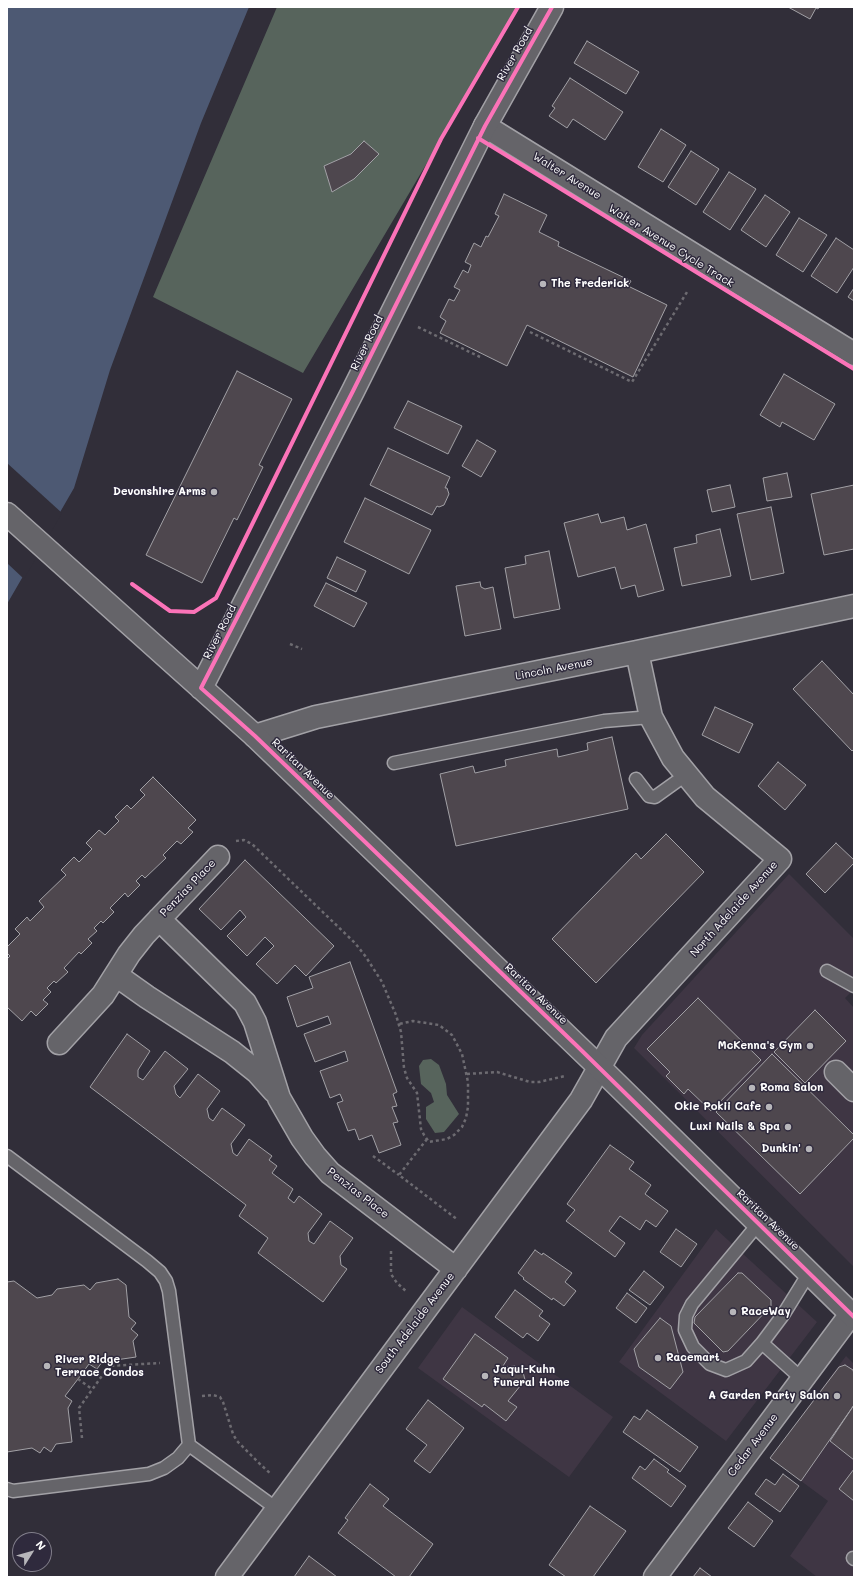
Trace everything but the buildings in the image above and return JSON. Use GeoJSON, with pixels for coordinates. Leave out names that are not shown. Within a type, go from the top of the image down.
{"type":"FeatureCollection","features":[{"type":"Feature","properties":{"kind":"street","name":"River Road"},"geometry":{"type":"LineString","coordinates":[[201,688],[353,391],[484,126],[552,7]]}},
{"type":"Feature","properties":{"kind":"street","name":"Walter Avenue"},"geometry":{"type":"LineString","coordinates":[[484,126],[854,354]]}},
{"type":"Feature","properties":{"kind":"street","name":"Raritan Avenue"},"geometry":{"type":"LineString","coordinates":[[7,514],[255,736],[599,1067],[809,1273],[853,1313]]}},
{"type":"Feature","properties":{"kind":"street","name":"Lincoln Avenue"},"geometry":{"type":"LineString","coordinates":[[255,736],[316,717],[637,652],[854,606]]}},
{"type":"Feature","properties":{"kind":"street","name":"North Adelaide Avenue"},"geometry":{"type":"LineString","coordinates":[[599,1067],[616,1038],[780,859],[705,797],[673,758],[651,717],[637,652]]}},
{"type":"Feature","properties":{"kind":"street","name":"Penzias Place"},"geometry":{"type":"LineString","coordinates":[[59,1043],[103,995],[129,954],[159,919],[218,856]]}},
{"type":"Feature","properties":{"kind":"street","name":"Penzias Place"},"geometry":{"type":"LineString","coordinates":[[159,919],[245,1004],[255,1022],[279,1098]]}},
{"type":"Feature","properties":{"kind":"street","name":"Penzias Place"},"geometry":{"type":"LineString","coordinates":[[116,975],[232,1052],[257,1072],[279,1098],[302,1138],[330,1173],[456,1269]]}},
{"type":"Feature","properties":{"kind":"street","name":"South Adelaide Avenue"},"geometry":{"type":"LineString","coordinates":[[227,1577],[581,1100],[599,1067]]}},
{"type":"Feature","properties":{"kind":"street"},"geometry":{"type":"LineString","coordinates":[[836,1072],[854,1090]]}},
{"type":"Feature","properties":{"kind":"street","name":"Cedar Avenue"},"geometry":{"type":"LineString","coordinates":[[655,1577],[853,1313]]}},
{"type":"Feature","properties":{"kind":"lane"},"geometry":{"type":"LineString","coordinates":[[394,763],[604,721],[651,717]]}},
{"type":"Feature","properties":{"kind":"lane"},"geometry":{"type":"LineString","coordinates":[[636,779],[649,796],[655,797],[687,774]]}},
{"type":"Feature","properties":{"kind":"lane"},"geometry":{"type":"LineString","coordinates":[[827,971],[854,986]]}},
{"type":"Feature","properties":{"kind":"lane"},"geometry":{"type":"LineString","coordinates":[[7,1156],[147,1261],[160,1272],[166,1280],[169,1291],[179,1362],[189,1445],[178,1458],[164,1468],[150,1474],[13,1491],[7,1489]]}},
{"type":"Feature","properties":{"kind":"lane"},"geometry":{"type":"LineString","coordinates":[[759,1223],[692,1304],[686,1316],[684,1330],[693,1347],[710,1364],[726,1370],[746,1361],[783,1315],[809,1273]]}},
{"type":"Feature","properties":{"kind":"lane"},"geometry":{"type":"LineString","coordinates":[[762,1343],[802,1380]]}},
{"type":"Feature","properties":{"kind":"lane"},"geometry":{"type":"LineString","coordinates":[[189,1445],[277,1509]]}},
{"type":"Feature","properties":{"kind":"path"},"geometry":{"type":"LineString","coordinates":[[530,332],[632,382],[687,292]]}},
{"type":"Feature","properties":{"kind":"path"},"geometry":{"type":"LineString","coordinates":[[418,327],[480,357]]}},
{"type":"Feature","properties":{"kind":"path"},"geometry":{"type":"LineString","coordinates":[[290,644],[302,649]]}},
{"type":"Feature","properties":{"kind":"path"},"geometry":{"type":"LineString","coordinates":[[218,856],[225,848],[236,841],[244,840],[252,844],[355,943],[382,982],[396,1015],[401,1032],[404,1068],[407,1078],[417,1093],[421,1129],[430,1142],[447,1139],[454,1135],[462,1126],[466,1118],[468,1107],[468,1082],[462,1054],[452,1035],[439,1025],[422,1022],[406,1022],[399,1024]]}},
{"type":"Feature","properties":{"kind":"path"},"geometry":{"type":"LineString","coordinates":[[467,1074],[497,1072],[515,1076],[530,1082],[539,1082],[565,1076]]}},
{"type":"Feature","properties":{"kind":"path"},"geometry":{"type":"LineString","coordinates":[[399,1174],[427,1139]]}},
{"type":"Feature","properties":{"kind":"path"},"geometry":{"type":"LineString","coordinates":[[373,1156],[399,1174],[458,1220]]}},
{"type":"Feature","properties":{"kind":"path"},"geometry":{"type":"LineString","coordinates":[[391,1248],[391,1274],[397,1283],[407,1292]]}},
{"type":"Feature","properties":{"kind":"path"},"geometry":{"type":"LineString","coordinates":[[82,1438],[79,1408],[109,1366],[179,1362]]}},
{"type":"Feature","properties":{"kind":"path"},"geometry":{"type":"LineString","coordinates":[[78,1379],[92,1389]]}},
{"type":"Feature","properties":{"kind":"path"},"geometry":{"type":"LineString","coordinates":[[184,1398],[213,1395],[220,1397],[233,1434],[237,1441],[260,1465],[272,1474]]}},
{"type":"Feature","properties":{"kind":"shaded area"},"geometry":{"type":"Polygon","coordinates":[[[277,7],[519,7],[303,373],[153,297],[277,7]]]}},
{"type":"Feature","properties":{"kind":"shaded area"},"geometry":{"type":"Polygon","coordinates":[[[789,874],[854,939],[854,989],[845,998],[854,1008],[854,1267],[634,1048],[642,1035],[789,874]]]}},
{"type":"Feature","properties":{"kind":"shaded area"},"geometry":{"type":"Polygon","coordinates":[[[431,1059],[439,1065],[446,1084],[447,1095],[459,1114],[444,1132],[435,1133],[426,1119],[426,1107],[434,1102],[431,1093],[421,1084],[419,1066],[423,1060],[431,1059]]]}},
{"type":"Feature","properties":{"kind":"shaded area"},"geometry":{"type":"Polygon","coordinates":[[[716,1229],[817,1322],[726,1441],[619,1362],[716,1229]]]}},
{"type":"Feature","properties":{"kind":"shaded area"},"geometry":{"type":"Polygon","coordinates":[[[462,1307],[613,1417],[569,1477],[418,1368],[462,1307]]]}},
{"type":"Feature","properties":{"kind":"shaded area"},"geometry":{"type":"Polygon","coordinates":[[[846,1356],[854,1364],[854,1577],[817,1577],[790,1556],[828,1501],[770,1458],[846,1356]]]}},
{"type":"Feature","properties":{"kind":"water"},"geometry":{"type":"Polygon","coordinates":[[[7,7],[249,7],[201,123],[110,370],[74,488],[7,604],[7,7]]]}},
{"type":"Feature","properties":{"kind":"pier"},"geometry":{"type":"Polygon","coordinates":[[[7,463],[62,513],[24,579],[7,563],[7,463]]]}},
{"type":"Feature","properties":{"kind":"cycle path"},"geometry":{"type":"LineString","coordinates":[[132,584],[170,611],[194,612],[216,598],[441,139],[518,7]]}},
{"type":"Feature","properties":{"kind":"cycle path"},"geometry":{"type":"LineString","coordinates":[[552,7],[485,126],[353,391],[201,688],[255,736],[577,1046],[854,1317]]}},
{"type":"Feature","properties":{"kind":"cycle path","name":"Walter Avenue Cycle Track"},"geometry":{"type":"LineString","coordinates":[[478,138],[854,369]]}},
{"type":"Feature","properties":{"kind":"place","name":"The Frederick"},"geometry":{"type":"Point","coordinates":[543,284]}},
{"type":"Feature","properties":{"kind":"place","name":"Devonshire Arms"},"geometry":{"type":"Point","coordinates":[214,492]}},
{"type":"Feature","properties":{"kind":"place","name":"McKenna's Gym"},"geometry":{"type":"Point","coordinates":[810,1046]}},
{"type":"Feature","properties":{"kind":"place","name":"Roma Salon"},"geometry":{"type":"Point","coordinates":[752,1088]}},
{"type":"Feature","properties":{"kind":"place","name":"Okie Pokii Cafe"},"geometry":{"type":"Point","coordinates":[769,1107]}},
{"type":"Feature","properties":{"kind":"place","name":"Luxi Nails & Spa"},"geometry":{"type":"Point","coordinates":[788,1127]}},
{"type":"Feature","properties":{"kind":"place","name":"Dunkin'"},"geometry":{"type":"Point","coordinates":[809,1149]}},
{"type":"Feature","properties":{"kind":"place","name":"RaceWay"},"geometry":{"type":"Point","coordinates":[733,1312]}},
{"type":"Feature","properties":{"kind":"place","name":"Racemart"},"geometry":{"type":"Point","coordinates":[658,1358]}},
{"type":"Feature","properties":{"kind":"place","name":"River Ridge Terrace Condos"},"geometry":{"type":"Point","coordinates":[47,1366]}},
{"type":"Feature","properties":{"kind":"place","name":"Jaqui-Kuhn Funeral Home"},"geometry":{"type":"Point","coordinates":[485,1376]}},
{"type":"Feature","properties":{"kind":"place","name":"A Garden Party Salon"},"geometry":{"type":"Point","coordinates":[837,1396]}}]}
